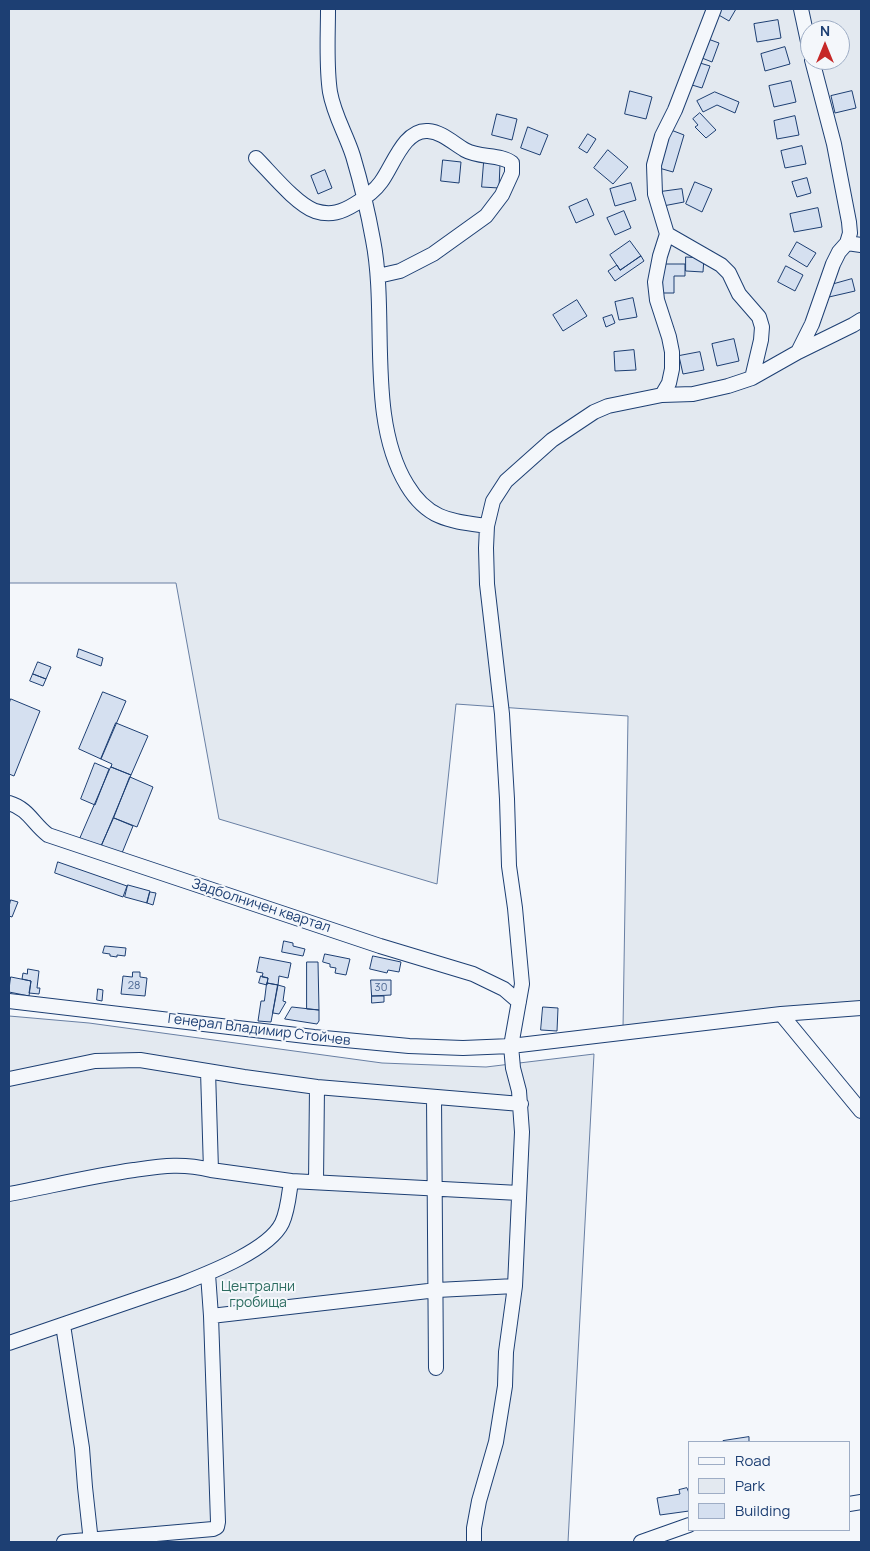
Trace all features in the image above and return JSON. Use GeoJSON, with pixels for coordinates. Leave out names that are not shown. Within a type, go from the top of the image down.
{"type":"FeatureCollection","features":[{"type":"Feature","properties":{"kind":"street"},"geometry":{"type":"LineString","coordinates":[[328,9],[330,92],[338,120],[353,155],[373,241],[378,276],[383,399],[388,435],[395,462],[407,486],[422,506],[438,516],[487,526]]}},
{"type":"Feature","properties":{"kind":"street"},"geometry":{"type":"LineString","coordinates":[[662,395],[669,383],[672,370],[672,352],[657,300],[656,282],[660,256],[668,234],[655,194],[654,165],[662,136],[675,110],[714,9]]}},
{"type":"Feature","properties":{"kind":"street"},"geometry":{"type":"LineString","coordinates":[[798,352],[812,324],[833,264],[847,243],[850,233],[834,144],[815,70]]}},
{"type":"Feature","properties":{"kind":"street"},"geometry":{"type":"LineString","coordinates":[[256,158],[300,203],[315,211],[330,214],[338,213],[373,191],[381,183],[392,166],[396,155],[406,142],[421,131],[436,133],[479,155],[507,160],[512,163],[512,173],[502,195],[486,216],[433,254],[400,271],[378,276]]}},
{"type":"Feature","properties":{"kind":"street"},"geometry":{"type":"LineString","coordinates":[[668,234],[721,265],[729,273],[739,294],[759,317],[762,327],[761,340],[752,378]]}},
{"type":"Feature","properties":{"kind":"street"},"geometry":{"type":"LineString","coordinates":[[847,243],[861,245]]}},
{"type":"Feature","properties":{"kind":"street"},"geometry":{"type":"LineString","coordinates":[[474,1542],[474,1528],[479,1501],[496,1442],[505,1386],[506,1352],[515,1286],[522,1132],[521,1104],[513,1068],[511,1046],[522,984],[509,866],[502,714],[487,584],[487,526],[493,501],[506,481],[552,440],[594,412],[608,406],[662,395],[693,394],[752,378],[861,320]]}},
{"type":"Feature","properties":{"kind":"street","name":"Задболничен квартал"},"geometry":{"type":"LineString","coordinates":[[9,803],[31,816],[39,829],[48,835],[380,946],[473,974],[504,989],[519,1002]]}},
{"type":"Feature","properties":{"kind":"street","name":"Генерал Владимир Стойчев"},"geometry":{"type":"LineString","coordinates":[[9,1001],[314,1037],[409,1046],[463,1048],[511,1046],[781,1014],[861,1008]]}},
{"type":"Feature","properties":{"kind":"street"},"geometry":{"type":"LineString","coordinates":[[781,1014],[861,1111]]}},
{"type":"Feature","properties":{"kind":"street"},"geometry":{"type":"LineString","coordinates":[[9,1079],[79,1064],[113,1060],[140,1060],[317,1087],[521,1104]]}},
{"type":"Feature","properties":{"kind":"street"},"geometry":{"type":"LineString","coordinates":[[208,1071],[211,1170]]}},
{"type":"Feature","properties":{"kind":"street"},"geometry":{"type":"LineString","coordinates":[[316,1182],[317,1087]]}},
{"type":"Feature","properties":{"kind":"street"},"geometry":{"type":"LineString","coordinates":[[434,1097],[437,1290],[436,1368]]}},
{"type":"Feature","properties":{"kind":"street"},"geometry":{"type":"LineString","coordinates":[[9,1194],[101,1174],[172,1165],[199,1167],[291,1181],[519,1193]]}},
{"type":"Feature","properties":{"kind":"street"},"geometry":{"type":"LineString","coordinates":[[9,1343],[208,1274],[258,1248],[275,1234],[282,1222],[291,1181]]}},
{"type":"Feature","properties":{"kind":"street"},"geometry":{"type":"LineString","coordinates":[[64,1542],[91,1541],[213,1529],[217,1527],[211,1316],[208,1274]]}},
{"type":"Feature","properties":{"kind":"street"},"geometry":{"type":"LineString","coordinates":[[211,1316],[437,1290],[515,1286]]}},
{"type":"Feature","properties":{"kind":"street"},"geometry":{"type":"LineString","coordinates":[[63,1325],[82,1448],[91,1541]]}},
{"type":"Feature","properties":{"kind":"street"},"geometry":{"type":"LineString","coordinates":[[641,1542],[688,1526]]}},
{"type":"Feature","properties":{"kind":"green space"},"geometry":{"type":"Polygon","coordinates":[[[9,9],[861,9],[861,1008],[623,1028],[628,716],[456,704],[437,884],[219,819],[176,583],[9,583],[9,9]]]}},
{"type":"Feature","properties":{"kind":"green space","name":"Централни гробища"},"geometry":{"type":"Polygon","coordinates":[[[9,1016],[89,1023],[382,1063],[486,1067],[594,1054],[568,1542],[9,1542],[9,1016]]]}},
{"type":"Feature","properties":{"kind":"building"},"geometry":{"type":"Polygon","coordinates":[[[720,9],[736,9],[729,21],[717,14],[720,9]]]}},
{"type":"Feature","properties":{"kind":"building"},"geometry":{"type":"Polygon","coordinates":[[[778,20],[781,38],[757,42],[754,24],[778,20]]]}},
{"type":"Feature","properties":{"kind":"building"},"geometry":{"type":"Polygon","coordinates":[[[708,39],[719,43],[712,62],[702,58],[708,39]]]}},
{"type":"Feature","properties":{"kind":"building"},"geometry":{"type":"Polygon","coordinates":[[[785,47],[790,64],[765,71],[761,54],[785,47]]]}},
{"type":"Feature","properties":{"kind":"building"},"geometry":{"type":"Polygon","coordinates":[[[700,63],[710,66],[702,88],[692,85],[700,63]]]}},
{"type":"Feature","properties":{"kind":"building"},"geometry":{"type":"Polygon","coordinates":[[[791,81],[796,102],[774,107],[769,86],[791,81]]]}},
{"type":"Feature","properties":{"kind":"building"},"geometry":{"type":"Polygon","coordinates":[[[630,91],[652,97],[646,119],[625,114],[630,91]]]}},
{"type":"Feature","properties":{"kind":"building"},"geometry":{"type":"Polygon","coordinates":[[[852,91],[856,108],[835,113],[831,96],[852,91]]]}},
{"type":"Feature","properties":{"kind":"building"},"geometry":{"type":"Polygon","coordinates":[[[715,92],[739,102],[735,113],[717,105],[703,112],[697,101],[715,92]]]}},
{"type":"Feature","properties":{"kind":"building"},"geometry":{"type":"Polygon","coordinates":[[[700,113],[716,130],[706,138],[695,127],[698,125],[693,119],[700,113]]]}},
{"type":"Feature","properties":{"kind":"building"},"geometry":{"type":"Polygon","coordinates":[[[497,114],[517,119],[512,140],[492,135],[497,114]]]}},
{"type":"Feature","properties":{"kind":"building"},"geometry":{"type":"Polygon","coordinates":[[[795,116],[799,135],[777,139],[774,121],[795,116]]]}},
{"type":"Feature","properties":{"kind":"building"},"geometry":{"type":"Polygon","coordinates":[[[528,127],[548,135],[540,155],[521,148],[528,127]]]}},
{"type":"Feature","properties":{"kind":"building"},"geometry":{"type":"Polygon","coordinates":[[[671,130],[684,135],[673,172],[659,168],[671,130]]]}},
{"type":"Feature","properties":{"kind":"building"},"geometry":{"type":"Polygon","coordinates":[[[588,134],[596,139],[587,153],[579,148],[588,134]]]}},
{"type":"Feature","properties":{"kind":"building"},"geometry":{"type":"Polygon","coordinates":[[[802,146],[806,164],[785,168],[781,151],[802,146]]]}},
{"type":"Feature","properties":{"kind":"building"},"geometry":{"type":"Polygon","coordinates":[[[608,150],[628,167],[613,184],[594,168],[608,150]]]}},
{"type":"Feature","properties":{"kind":"building"},"geometry":{"type":"Polygon","coordinates":[[[443,160],[461,162],[459,183],[441,181],[443,160]]]}},
{"type":"Feature","properties":{"kind":"building"},"geometry":{"type":"Polygon","coordinates":[[[484,162],[500,164],[499,188],[482,187],[484,162]]]}},
{"type":"Feature","properties":{"kind":"building"},"geometry":{"type":"Polygon","coordinates":[[[325,170],[332,188],[318,194],[311,176],[325,170]]]}},
{"type":"Feature","properties":{"kind":"building"},"geometry":{"type":"Polygon","coordinates":[[[807,178],[811,193],[797,197],[792,182],[807,178]]]}},
{"type":"Feature","properties":{"kind":"building"},"geometry":{"type":"Polygon","coordinates":[[[695,182],[712,189],[702,212],[686,204],[695,182]]]}},
{"type":"Feature","properties":{"kind":"building"},"geometry":{"type":"Polygon","coordinates":[[[631,183],[636,200],[615,206],[610,189],[631,183]]]}},
{"type":"Feature","properties":{"kind":"building"},"geometry":{"type":"Polygon","coordinates":[[[682,189],[684,202],[663,206],[660,192],[682,189]]]}},
{"type":"Feature","properties":{"kind":"building"},"geometry":{"type":"Polygon","coordinates":[[[587,199],[594,215],[576,223],[569,207],[587,199]]]}},
{"type":"Feature","properties":{"kind":"building"},"geometry":{"type":"Polygon","coordinates":[[[818,208],[822,227],[794,232],[790,214],[818,208]]]}},
{"type":"Feature","properties":{"kind":"building"},"geometry":{"type":"Polygon","coordinates":[[[624,211],[631,228],[615,235],[607,218],[624,211]]]}},
{"type":"Feature","properties":{"kind":"building"},"geometry":{"type":"Polygon","coordinates":[[[630,241],[641,256],[620,270],[610,255],[630,241]]]}},
{"type":"Feature","properties":{"kind":"building"},"geometry":{"type":"Polygon","coordinates":[[[797,242],[816,253],[807,267],[789,256],[797,242]]]}},
{"type":"Feature","properties":{"kind":"building"},"geometry":{"type":"Polygon","coordinates":[[[641,256],[644,261],[615,281],[608,271],[617,265],[620,270],[641,256]]]}},
{"type":"Feature","properties":{"kind":"building"},"geometry":{"type":"Polygon","coordinates":[[[686,257],[704,258],[703,272],[686,271],[686,257]]]}},
{"type":"Feature","properties":{"kind":"building"},"geometry":{"type":"Polygon","coordinates":[[[663,264],[685,264],[685,276],[674,276],[674,293],[663,293],[663,264]]]}},
{"type":"Feature","properties":{"kind":"building"},"geometry":{"type":"Polygon","coordinates":[[[786,266],[803,275],[795,291],[778,282],[786,266]]]}},
{"type":"Feature","properties":{"kind":"building"},"geometry":{"type":"Polygon","coordinates":[[[852,279],[855,291],[829,297],[827,286],[852,279]]]}},
{"type":"Feature","properties":{"kind":"building"},"geometry":{"type":"Polygon","coordinates":[[[633,298],[637,317],[619,320],[615,302],[633,298]]]}},
{"type":"Feature","properties":{"kind":"building"},"geometry":{"type":"Polygon","coordinates":[[[577,300],[587,316],[563,331],[553,315],[577,300]]]}},
{"type":"Feature","properties":{"kind":"building"},"geometry":{"type":"Polygon","coordinates":[[[612,315],[615,323],[606,327],[603,318],[612,315]]]}},
{"type":"Feature","properties":{"kind":"building"},"geometry":{"type":"Polygon","coordinates":[[[734,339],[739,361],[717,366],[712,344],[734,339]]]}},
{"type":"Feature","properties":{"kind":"building"},"geometry":{"type":"Polygon","coordinates":[[[634,350],[636,370],[615,371],[614,352],[634,350]]]}},
{"type":"Feature","properties":{"kind":"building"},"geometry":{"type":"Polygon","coordinates":[[[700,352],[704,370],[683,374],[679,356],[700,352]]]}},
{"type":"Feature","properties":{"kind":"building"},"geometry":{"type":"Polygon","coordinates":[[[79,649],[103,658],[101,666],[77,657],[79,649]]]}},
{"type":"Feature","properties":{"kind":"building"},"geometry":{"type":"Polygon","coordinates":[[[38,662],[51,667],[46,679],[33,674],[38,662]]]}},
{"type":"Feature","properties":{"kind":"building"},"geometry":{"type":"Polygon","coordinates":[[[33,674],[46,679],[43,686],[30,681],[33,674]]]}},
{"type":"Feature","properties":{"kind":"building"},"geometry":{"type":"Polygon","coordinates":[[[103,692],[126,701],[101,759],[79,749],[103,692]]]}},
{"type":"Feature","properties":{"kind":"building"},"geometry":{"type":"Polygon","coordinates":[[[11,699],[40,711],[14,776],[9,774],[9,704],[11,699]]]}},
{"type":"Feature","properties":{"kind":"building"},"geometry":{"type":"Polygon","coordinates":[[[116,723],[148,736],[131,775],[111,767],[112,764],[101,759],[116,723]]]}},
{"type":"Feature","properties":{"kind":"building"},"geometry":{"type":"Polygon","coordinates":[[[95,763],[109,769],[95,805],[81,799],[95,763]]]}},
{"type":"Feature","properties":{"kind":"building"},"geometry":{"type":"Polygon","coordinates":[[[111,767],[131,775],[100,849],[79,841],[111,767]]]}},
{"type":"Feature","properties":{"kind":"building"},"geometry":{"type":"Polygon","coordinates":[[[130,777],[153,787],[137,827],[114,818],[130,777]]]}},
{"type":"Feature","properties":{"kind":"building"},"geometry":{"type":"Polygon","coordinates":[[[114,818],[133,826],[120,858],[100,849],[114,818]]]}},
{"type":"Feature","properties":{"kind":"building"},"geometry":{"type":"Polygon","coordinates":[[[58,862],[127,886],[123,897],[55,873],[58,862]]]}},
{"type":"Feature","properties":{"kind":"building"},"geometry":{"type":"Polygon","coordinates":[[[128,885],[150,891],[147,903],[125,897],[128,885]]]}},
{"type":"Feature","properties":{"kind":"building"},"geometry":{"type":"Polygon","coordinates":[[[150,892],[156,893],[153,905],[147,903],[150,892]]]}},
{"type":"Feature","properties":{"kind":"building"},"geometry":{"type":"Polygon","coordinates":[[[11,900],[18,902],[12,917],[9,916],[11,900]]]}},
{"type":"Feature","properties":{"kind":"building"},"geometry":{"type":"Polygon","coordinates":[[[284,941],[305,949],[303,956],[282,952],[284,941]]]}},
{"type":"Feature","properties":{"kind":"building"},"geometry":{"type":"Polygon","coordinates":[[[105,946],[126,948],[125,956],[117,955],[117,957],[103,953],[105,946]]]}},
{"type":"Feature","properties":{"kind":"building"},"geometry":{"type":"Polygon","coordinates":[[[325,954],[350,959],[346,975],[335,973],[336,968],[330,967],[330,964],[323,962],[325,954]]]}},
{"type":"Feature","properties":{"kind":"building"},"geometry":{"type":"Polygon","coordinates":[[[373,956],[401,962],[399,972],[388,970],[387,973],[370,969],[373,956]]]}},
{"type":"Feature","properties":{"kind":"building"},"geometry":{"type":"Polygon","coordinates":[[[260,957],[291,963],[288,978],[279,976],[278,985],[267,983],[268,978],[262,977],[263,973],[257,972],[260,957]]]}},
{"type":"Feature","properties":{"kind":"building"},"geometry":{"type":"Polygon","coordinates":[[[307,962],[318,962],[319,1010],[307,1009],[307,962]]]}},
{"type":"Feature","properties":{"kind":"building"},"geometry":{"type":"Polygon","coordinates":[[[28,969],[39,971],[37,988],[40,988],[39,994],[29,993],[31,981],[22,979],[23,973],[27,974],[28,969]]]}},
{"type":"Feature","properties":{"kind":"building"},"geometry":{"type":"Polygon","coordinates":[[[133,972],[140,972],[140,977],[147,978],[145,996],[121,994],[123,976],[132,977],[133,972]]]}},
{"type":"Feature","properties":{"kind":"building"},"geometry":{"type":"Polygon","coordinates":[[[261,976],[268,978],[267,985],[259,983],[261,976]]]}},
{"type":"Feature","properties":{"kind":"building"},"geometry":{"type":"Polygon","coordinates":[[[11,977],[31,981],[29,996],[9,992],[11,977]]]}},
{"type":"Feature","properties":{"kind":"building"},"geometry":{"type":"Polygon","coordinates":[[[371,980],[391,980],[391,995],[372,996],[371,980]]]}},
{"type":"Feature","properties":{"kind":"building"},"geometry":{"type":"Polygon","coordinates":[[[267,983],[278,985],[271,1022],[258,1021],[261,1001],[264,1001],[267,983]]]}},
{"type":"Feature","properties":{"kind":"building"},"geometry":{"type":"Polygon","coordinates":[[[278,985],[285,987],[283,1001],[286,1002],[279,1014],[273,1013],[278,985]]]}},
{"type":"Feature","properties":{"kind":"building"},"geometry":{"type":"Polygon","coordinates":[[[98,989],[103,990],[102,1001],[97,1000],[98,989]]]}},
{"type":"Feature","properties":{"kind":"building"},"geometry":{"type":"Polygon","coordinates":[[[372,996],[384,996],[384,1002],[372,1003],[372,996]]]}},
{"type":"Feature","properties":{"kind":"building"},"geometry":{"type":"Polygon","coordinates":[[[292,1007],[319,1010],[319,1021],[317,1024],[285,1019],[292,1007]]]}},
{"type":"Feature","properties":{"kind":"building"},"geometry":{"type":"Polygon","coordinates":[[[543,1007],[558,1008],[557,1031],[541,1030],[543,1007]]]}},
{"type":"Feature","properties":{"kind":"building"},"geometry":{"type":"Polygon","coordinates":[[[749,1437],[749,1441],[723,1441],[749,1437]]]}},
{"type":"Feature","properties":{"kind":"building"},"geometry":{"type":"Polygon","coordinates":[[[687,1488],[688,1511],[660,1515],[657,1498],[680,1494],[679,1490],[687,1488]]]}}]}
